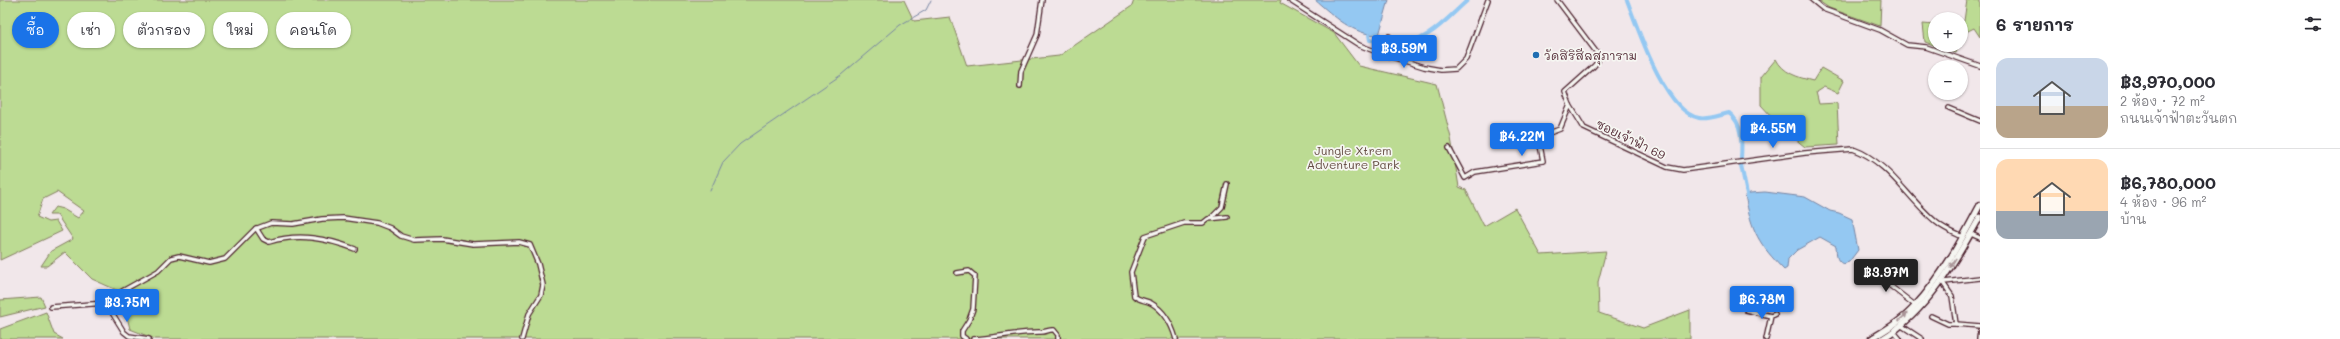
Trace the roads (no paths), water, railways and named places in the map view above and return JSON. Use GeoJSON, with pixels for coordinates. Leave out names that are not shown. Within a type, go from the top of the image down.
{"type":"FeatureCollection","features":[{"type":"Feature","properties":{"kind":"main road"},"geometry":{"type":"LineString","coordinates":[[1871,339],[1896,324],[1916,306],[1963,237],[1980,205]]}},
{"type":"Feature","properties":{"kind":"main road"},"geometry":{"type":"LineString","coordinates":[[1882,339],[1902,326],[1922,306],[1942,281],[1980,217]]}},
{"type":"Feature","properties":{"kind":"street"},"geometry":{"type":"LineString","coordinates":[[1020,86],[1021,72],[1037,34],[1042,0]]}},
{"type":"Feature","properties":{"kind":"street"},"geometry":{"type":"LineString","coordinates":[[1289,0],[1359,45],[1424,67],[1456,69],[1466,59],[1488,0]]}},
{"type":"Feature","properties":{"kind":"street"},"geometry":{"type":"LineString","coordinates":[[1449,148],[1465,178],[1475,172],[1543,161],[1539,140],[1541,136],[1560,129],[1570,105],[1566,92],[1594,66],[1598,60],[1597,53],[1557,0]]}},
{"type":"Feature","properties":{"kind":"street"},"geometry":{"type":"LineString","coordinates":[[1812,0],[1823,9],[1880,30],[1907,45],[1926,47],[1980,66]]}},
{"type":"Feature","properties":{"kind":"street"},"geometry":{"type":"LineString","coordinates":[[1382,54],[1389,36]]}},
{"type":"Feature","properties":{"kind":"street","name":"ซอยเจ้าฟ้า 69"},"geometry":{"type":"LineString","coordinates":[[1570,105],[1584,128],[1656,163],[1683,170],[1805,153],[1853,150],[1860,152],[1892,175],[1936,222],[1963,237]]}},
{"type":"Feature","properties":{"kind":"street"},"geometry":{"type":"LineString","coordinates":[[1949,108],[1980,121]]}},
{"type":"Feature","properties":{"kind":"street"},"geometry":{"type":"LineString","coordinates":[[1176,339],[1169,320],[1162,312],[1150,302],[1140,301],[1134,296],[1132,272],[1145,236],[1164,228],[1184,223],[1203,223],[1218,214],[1222,207],[1227,184]]}},
{"type":"Feature","properties":{"kind":"street"},"geometry":{"type":"LineString","coordinates":[[1208,219],[1227,217]]}},
{"type":"Feature","properties":{"kind":"street"},"geometry":{"type":"LineString","coordinates":[[51,307],[106,303],[124,290],[158,271],[171,258],[186,256],[209,263],[225,259],[256,228],[271,223],[294,224],[322,219],[343,218],[377,223],[390,228],[401,236],[414,240],[442,238],[474,244],[527,242],[533,249],[543,285],[541,295],[530,314],[522,339]]}},
{"type":"Feature","properties":{"kind":"street"},"geometry":{"type":"LineString","coordinates":[[256,228],[263,239],[269,242],[308,237],[322,238],[355,248]]}},
{"type":"Feature","properties":{"kind":"street"},"geometry":{"type":"LineString","coordinates":[[1971,234],[1980,238]]}},
{"type":"Feature","properties":{"kind":"street"},"geometry":{"type":"LineString","coordinates":[[1866,267],[1916,306]]}},
{"type":"Feature","properties":{"kind":"street"},"geometry":{"type":"LineString","coordinates":[[957,273],[968,271],[975,276],[976,282],[972,289],[973,309],[969,320],[962,331],[962,336],[966,339]]}},
{"type":"Feature","properties":{"kind":"street"},"geometry":{"type":"LineString","coordinates":[[1956,324],[1952,296],[1942,281],[1980,278]]}},
{"type":"Feature","properties":{"kind":"street"},"geometry":{"type":"LineString","coordinates":[[106,303],[128,337],[148,339]]}},
{"type":"Feature","properties":{"kind":"street"},"geometry":{"type":"LineString","coordinates":[[1746,310],[1773,315],[1766,339]]}},
{"type":"Feature","properties":{"kind":"street"},"geometry":{"type":"LineString","coordinates":[[1931,316],[1948,324],[1980,326]]}},
{"type":"Feature","properties":{"kind":"street"},"geometry":{"type":"LineString","coordinates":[[1902,326],[1922,339]]}},
{"type":"Feature","properties":{"kind":"street"},"geometry":{"type":"LineString","coordinates":[[973,339],[1027,331],[1041,333],[1054,330],[1058,335],[1058,339]]}},
{"type":"Feature","properties":{"kind":"street"},"geometry":{"type":"LineString","coordinates":[[1979,339],[1980,330]]}},
{"type":"Feature","properties":{"kind":"street"},"geometry":{"type":"LineString","coordinates":[[1894,332],[1900,339]]}},
{"type":"Feature","properties":{"kind":"water"},"geometry":{"type":"Polygon","coordinates":[[[1315,0],[1389,0],[1379,35],[1361,32],[1344,24],[1315,0]]]}},
{"type":"Feature","properties":{"kind":"water"},"geometry":{"type":"Polygon","coordinates":[[[1765,192],[1805,197],[1830,211],[1852,219],[1858,250],[1849,262],[1843,264],[1838,259],[1836,246],[1820,237],[1797,250],[1788,259],[1787,268],[1784,270],[1762,244],[1750,219],[1745,195],[1750,193],[1765,192]]]}},
{"type":"Feature","properties":{"kind":"waterway"},"geometry":{"type":"LineString","coordinates":[[710,191],[723,162],[740,144],[841,75],[900,25],[926,10],[931,0]]}},
{"type":"Feature","properties":{"kind":"waterway"},"geometry":{"type":"LineString","coordinates":[[1397,44],[1408,43],[1427,35],[1436,29],[1468,0]]}},
{"type":"Feature","properties":{"kind":"waterway"},"geometry":{"type":"LineString","coordinates":[[1627,0],[1654,68],[1664,86],[1675,101],[1687,112],[1699,118],[1710,118],[1729,113],[1734,117],[1741,134],[1741,159]]}},
{"type":"Feature","properties":{"kind":"waterway"},"geometry":{"type":"LineString","coordinates":[[1369,35],[1370,40],[1383,41]]}},
{"type":"Feature","properties":{"kind":"waterway"},"geometry":{"type":"LineString","coordinates":[[1741,165],[1747,194]]}},
{"type":"Feature","properties":{"kind":"place","name":"วัดสิริสีลสุภาราม"},"geometry":{"type":"Point","coordinates":[1536,55]}},
{"type":"Feature","properties":{"kind":"park label","name":"Jungle Xtrem Adventure Park"},"geometry":{"type":"Point","coordinates":[1353,157]}}]}
